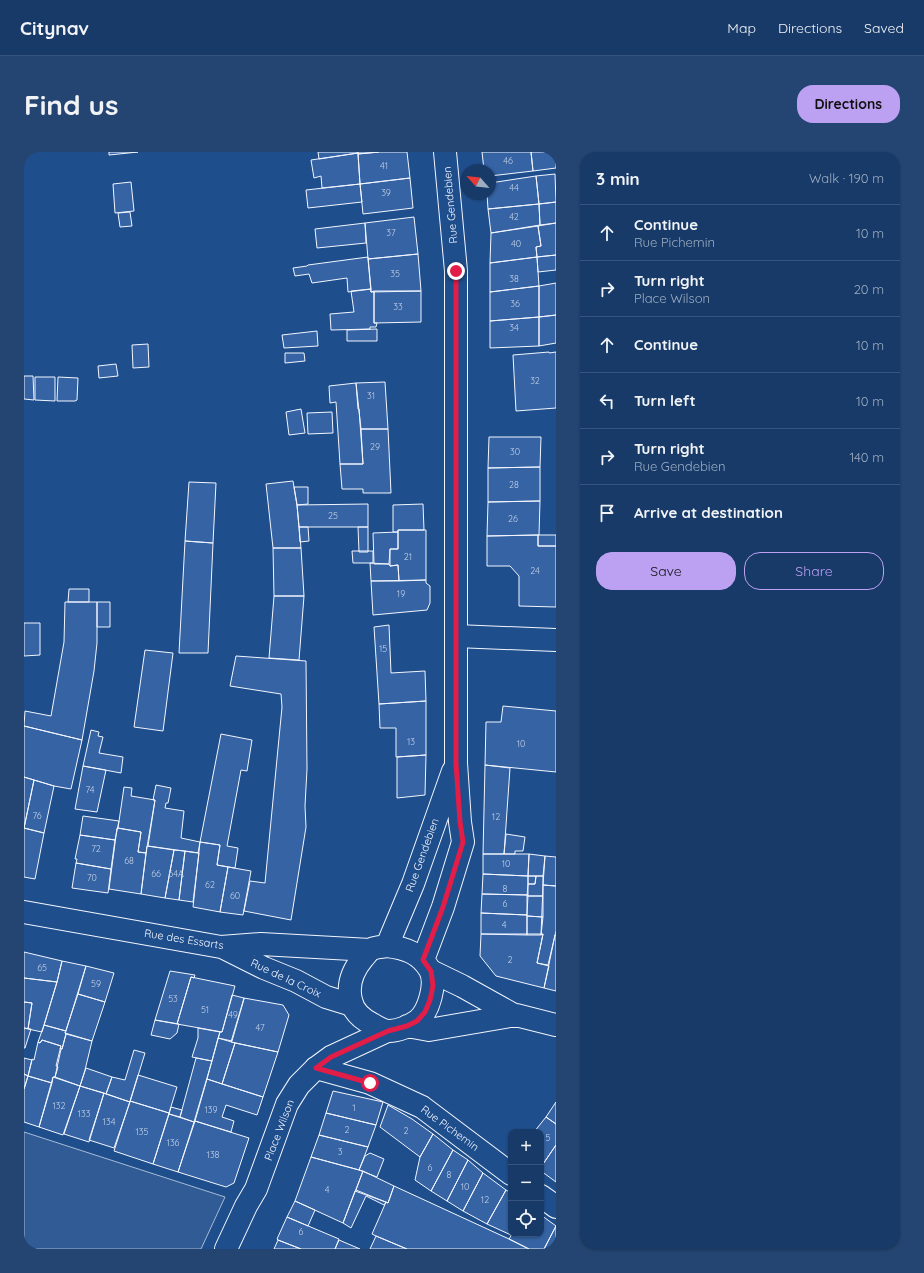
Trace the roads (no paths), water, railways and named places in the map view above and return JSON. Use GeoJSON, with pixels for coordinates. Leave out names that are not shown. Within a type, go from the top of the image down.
{"type":"FeatureCollection","features":[{"type":"Feature","properties":{"kind":"main road","name":"Rue Gendebien"},"geometry":{"type":"LineString","coordinates":[[427,966],[463,842],[460,822],[456,763],[456,271],[445,152]]}},
{"type":"Feature","properties":{"kind":"main road"},"geometry":{"type":"LineString","coordinates":[[456,636],[556,640]]}},
{"type":"Feature","properties":{"kind":"main road","name":"Rue Gendebien"},"geometry":{"type":"LineString","coordinates":[[378,948],[413,884],[456,763]]}},
{"type":"Feature","properties":{"kind":"main road","name":"Rue des Essarts"},"geometry":{"type":"LineString","coordinates":[[24,912],[221,947],[261,944],[378,948]]}},
{"type":"Feature","properties":{"kind":"main road","name":"Rue de la Croix"},"geometry":{"type":"LineString","coordinates":[[221,947],[264,968],[296,980],[326,997],[352,1005]]}},
{"type":"Feature","properties":{"kind":"main road"},"geometry":{"type":"LineString","coordinates":[[514,1015],[428,1030],[397,1029],[364,1020],[352,1005],[349,991],[350,979],[357,965],[378,948],[401,947],[413,952],[427,966],[514,1015],[556,1025]]}},
{"type":"Feature","properties":{"kind":"main road"},"geometry":{"type":"LineString","coordinates":[[397,1029],[417,1021],[425,1012],[430,1000],[433,986],[427,966]]}},
{"type":"Feature","properties":{"kind":"main road","name":"Place Wilson"},"geometry":{"type":"LineString","coordinates":[[226,1249],[246,1206],[256,1189],[287,1104],[299,1085],[316,1068],[331,1057],[397,1029]]}},
{"type":"Feature","properties":{"kind":"main road","name":"Rue Pichemin"},"geometry":{"type":"LineString","coordinates":[[316,1068],[370,1083],[422,1107],[508,1172]]}},
{"type":"Feature","properties":{"kind":"main road"},"geometry":{"type":"LineString","coordinates":[[544,1198],[556,1207]]}}]}
